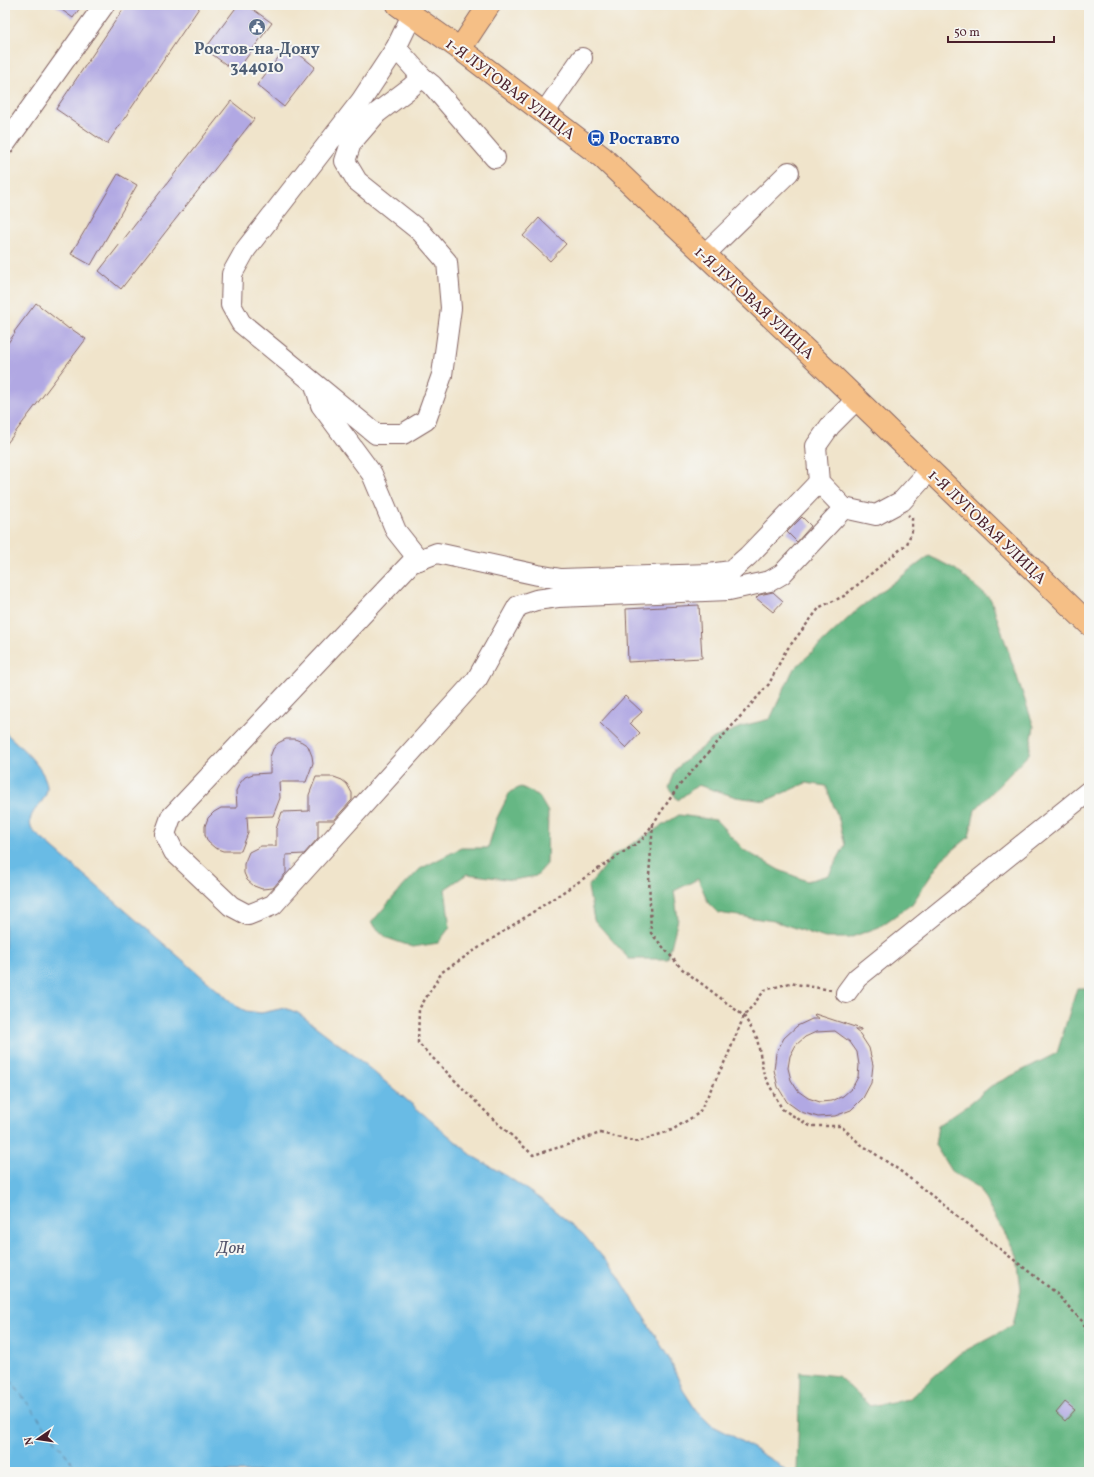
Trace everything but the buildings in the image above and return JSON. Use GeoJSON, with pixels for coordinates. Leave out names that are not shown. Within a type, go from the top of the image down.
{"type":"FeatureCollection","features":[{"type":"Feature","properties":{"kind":"main road"},"geometry":{"type":"LineString","coordinates":[[460,49],[489,5]]}},
{"type":"Feature","properties":{"kind":"main road","name":"1-Я ЛУГОВАЯ УЛИЦА"},"geometry":{"type":"LineString","coordinates":[[403,8],[460,49],[602,157],[857,399],[1089,624]]}},
{"type":"Feature","properties":{"kind":"street"},"geometry":{"type":"LineString","coordinates":[[5,144],[104,5]]}},
{"type":"Feature","properties":{"kind":"street"},"geometry":{"type":"LineString","coordinates":[[403,8],[396,48],[361,101],[246,249],[232,274],[232,305],[241,323],[376,434],[403,434],[426,420],[442,375],[451,308],[447,262],[421,232],[357,182],[345,161],[351,143],[377,113],[422,77]]}},
{"type":"Feature","properties":{"kind":"street"},"geometry":{"type":"LineString","coordinates":[[396,48],[422,77],[432,85],[494,158]]}},
{"type":"Feature","properties":{"kind":"street"},"geometry":{"type":"LineString","coordinates":[[544,113],[582,58]]}},
{"type":"Feature","properties":{"kind":"street"},"geometry":{"type":"LineString","coordinates":[[705,254],[789,172]]}},
{"type":"Feature","properties":{"kind":"street"},"geometry":{"type":"LineString","coordinates":[[314,383],[321,405],[372,474],[396,531],[419,560]]}},
{"type":"Feature","properties":{"kind":"street"},"geometry":{"type":"LineString","coordinates":[[857,399],[830,426],[816,446],[819,482],[844,508],[876,516],[902,501],[930,470]]}},
{"type":"Feature","properties":{"kind":"street"},"geometry":{"type":"LineString","coordinates":[[819,482],[748,556],[731,571],[709,574],[561,579],[438,553],[411,563],[171,817],[165,834],[174,852],[231,906],[248,915],[273,905],[477,679],[518,606],[536,600],[558,598],[728,590],[770,581],[782,574],[844,508]]}},
{"type":"Feature","properties":{"kind":"street"},"geometry":{"type":"LineString","coordinates":[[846,993],[857,978],[1089,790]]}},
{"type":"Feature","properties":{"kind":"path"},"geometry":{"type":"LineString","coordinates":[[846,993],[790,983],[765,990],[744,1016],[727,1057],[699,1113],[672,1130],[638,1142],[600,1133],[567,1145],[534,1154],[492,1118],[418,1043],[419,1009],[442,972],[642,840],[678,787],[769,684],[785,652],[820,607],[844,596],[907,544],[912,531],[912,518],[895,505]]}},
{"type":"Feature","properties":{"kind":"path"},"geometry":{"type":"LineString","coordinates":[[653,824],[649,875],[651,933],[681,968],[744,1016],[757,1038],[764,1075],[782,1109],[810,1126],[840,1126],[859,1143],[899,1170],[1055,1292],[1083,1322],[1089,1340]]}},
{"type":"Feature","properties":{"kind":"green space"},"geometry":{"type":"Polygon","coordinates":[[[929,556],[955,569],[991,600],[1034,727],[1029,754],[975,810],[969,837],[942,859],[912,904],[879,927],[849,938],[825,938],[774,921],[718,913],[709,904],[698,879],[674,891],[678,919],[668,959],[629,959],[594,920],[588,887],[611,857],[679,815],[716,820],[744,850],[779,870],[807,881],[829,875],[845,845],[839,820],[826,786],[806,783],[765,801],[736,797],[698,785],[678,800],[669,788],[676,769],[714,738],[746,725],[770,719],[793,670],[858,609],[929,556]]]}},
{"type":"Feature","properties":{"kind":"green space"},"geometry":{"type":"Polygon","coordinates":[[[521,787],[538,795],[548,812],[547,864],[536,876],[513,880],[467,874],[445,889],[450,927],[438,943],[413,947],[387,938],[371,923],[420,869],[461,848],[488,848],[497,818],[510,792],[521,787]]]}},
{"type":"Feature","properties":{"kind":"green space"},"geometry":{"type":"Polygon","coordinates":[[[1077,988],[1089,988],[1089,1472],[797,1472],[800,1372],[838,1376],[870,1406],[909,1399],[959,1354],[1013,1325],[1021,1290],[1017,1255],[978,1187],[951,1171],[935,1145],[938,1125],[969,1104],[991,1086],[1057,1053],[1077,988]]]}},
{"type":"Feature","properties":{"kind":"water","name":"Дон"},"geometry":{"type":"Polygon","coordinates":[[[5,732],[37,765],[42,772],[47,787],[44,799],[31,818],[30,824],[33,831],[236,1006],[246,1011],[261,1013],[285,1008],[298,1013],[356,1057],[474,1157],[510,1178],[543,1201],[583,1234],[618,1275],[670,1360],[683,1390],[696,1410],[711,1425],[731,1435],[775,1462],[787,1472],[5,1472],[5,732]]]}},
{"type":"Feature","properties":{"kind":"ferry route"},"geometry":{"type":"LineString","coordinates":[[5,1373],[79,1472]]}},
{"type":"Feature","properties":{"kind":"place","name":"Ростов-на-Дону 344010"},"geometry":{"type":"Point","coordinates":[257,27]}},
{"type":"Feature","properties":{"kind":"place","name":"Роставто"},"geometry":{"type":"Point","coordinates":[596,138]}}]}
